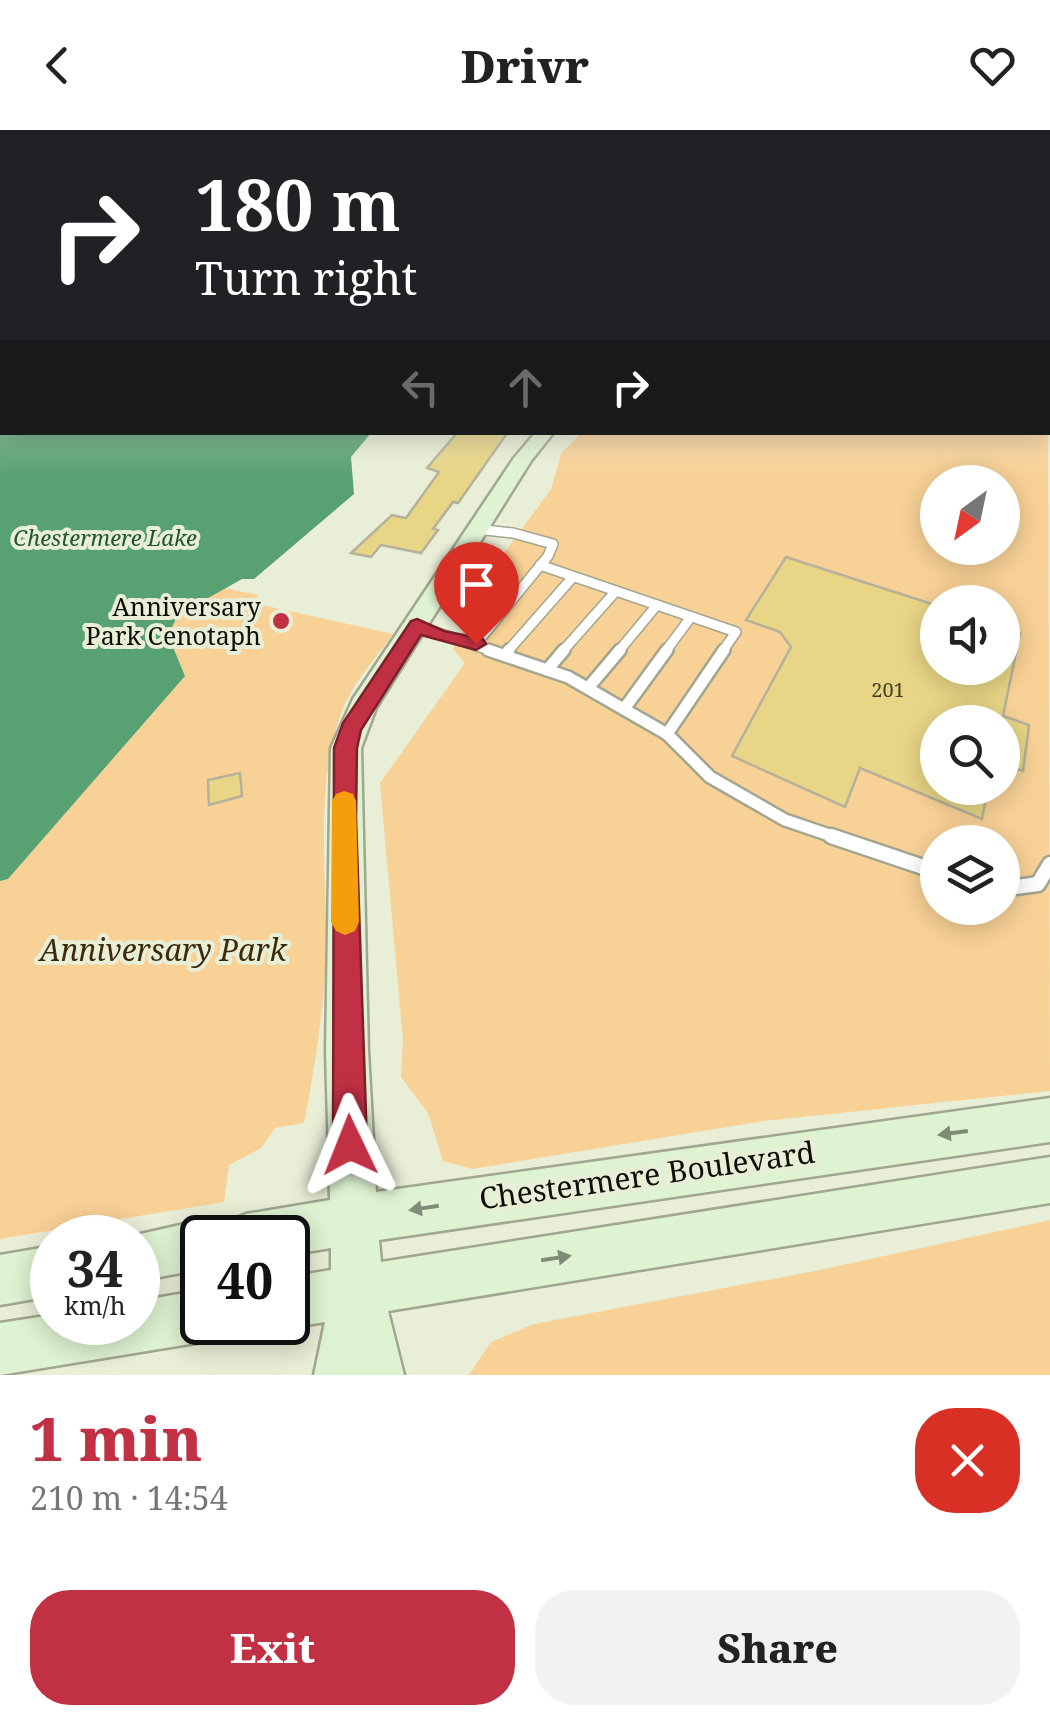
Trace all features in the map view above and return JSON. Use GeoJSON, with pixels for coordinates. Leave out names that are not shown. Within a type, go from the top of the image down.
{"type":"FeatureCollection","features":[{"type":"Feature","properties":{"kind":"street"},"geometry":{"type":"LineString","coordinates":[[340,1375],[356,1291],[347,1051],[346,748],[363,706],[523,458],[543,435]]}},
{"type":"Feature","properties":{"kind":"street","name":"Chestermere Boulevard"},"geometry":{"type":"LineString","coordinates":[[310,1227],[1050,1120]]}},
{"type":"Feature","properties":{"kind":"street"},"geometry":{"type":"LineString","coordinates":[[310,1298],[1050,1180]]}},
{"type":"Feature","properties":{"kind":"street"},"geometry":{"type":"LineString","coordinates":[[0,1280],[30,1275]]}},
{"type":"Feature","properties":{"kind":"street"},"geometry":{"type":"LineString","coordinates":[[356,1291],[377,1375]]}},
{"type":"Feature","properties":{"kind":"street"},"geometry":{"type":"LineString","coordinates":[[0,1350],[180,1320]]}},
{"type":"Feature","properties":{"kind":"lane"},"geometry":{"type":"LineString","coordinates":[[476,529],[553,544],[540,566],[476,644]]}},
{"type":"Feature","properties":{"kind":"lane"},"geometry":{"type":"LineString","coordinates":[[540,566],[736,632],[667,734]]}},
{"type":"Feature","properties":{"kind":"lane"},"geometry":{"type":"LineString","coordinates":[[506,654],[573,577]]}},
{"type":"Feature","properties":{"kind":"lane"},"geometry":{"type":"LineString","coordinates":[[548,670],[616,592]]}},
{"type":"Feature","properties":{"kind":"lane"},"geometry":{"type":"LineString","coordinates":[[588,688],[657,605]]}},
{"type":"Feature","properties":{"kind":"lane"},"geometry":{"type":"LineString","coordinates":[[624,709],[691,617]]}},
{"type":"Feature","properties":{"kind":"lane"},"geometry":{"type":"LineString","coordinates":[[417,626],[506,654],[588,688],[667,734],[710,777],[785,820],[920,866]]}},
{"type":"Feature","properties":{"kind":"lane"},"geometry":{"type":"LineString","coordinates":[[1020,886],[1038,884],[1050,864]]}},
{"type":"Feature","properties":{"kind":"green space"},"geometry":{"type":"Polygon","coordinates":[[[579,435],[1048,435],[1050,1091],[764,1121],[472,1169],[443,1161],[428,1113],[401,1077],[403,1041],[380,783],[465,663],[453,649],[505,552],[551,489],[561,454],[579,435]]]}},
{"type":"Feature","properties":{"kind":"green space","name":"Anniversary Park"},"geometry":{"type":"Polygon","coordinates":[[[224,588],[258,595],[253,603],[393,634],[346,701],[333,739],[325,798],[325,969],[304,1123],[275,1128],[261,1148],[229,1165],[224,1202],[145,1215],[30,1215],[30,1234],[0,1239],[0,881],[8,879],[185,676],[168,635],[178,615],[224,588]]]}},
{"type":"Feature","properties":{"kind":"green space"},"geometry":{"type":"Polygon","coordinates":[[[1050,1220],[1050,1375],[469,1375],[491,1342],[534,1324],[815,1271],[1050,1220]]]}},
{"type":"Feature","properties":{"kind":"water","name":"Chestermere Lake"},"geometry":{"type":"Polygon","coordinates":[[[0,435],[369,435],[351,457],[354,494],[254,579],[242,579],[178,615],[168,635],[185,676],[8,879],[0,881],[0,435]]]}},
{"type":"Feature","properties":{"kind":"building"},"geometry":{"type":"Polygon","coordinates":[[[455,435],[506,435],[458,503],[453,502],[433,529],[438,530],[421,553],[381,545],[371,557],[351,553],[392,515],[406,518],[439,472],[427,468],[455,435]]]}},
{"type":"Feature","properties":{"kind":"building"},"geometry":{"type":"Polygon","coordinates":[[[786,557],[920,600],[920,685],[1009,685],[1005,705],[920,705],[920,793],[860,768],[845,807],[732,756],[791,647],[780,632],[746,620],[786,557]]]}},
{"type":"Feature","properties":{"kind":"building"},"geometry":{"type":"Polygon","coordinates":[[[1020,722],[1029,725],[1023,771],[1020,770],[1020,722]]]}},
{"type":"Feature","properties":{"kind":"building"},"geometry":{"type":"Polygon","coordinates":[[[240,773],[242,796],[209,805],[208,780],[240,773]]]}},
{"type":"Feature","properties":{"kind":"building"},"geometry":{"type":"Polygon","coordinates":[[[949,805],[985,805],[982,819],[949,805]]]}},
{"type":"Feature","properties":{"kind":"slow traffic"},"geometry":{"type":"LineString","coordinates":[[344,801],[345,922]]}},
{"type":"Feature","properties":{"kind":"place","name":"Anniversary Park Cenotaph"},"geometry":{"type":"Point","coordinates":[281,621]}},
{"type":"Feature","properties":{"kind":"route"},"geometry":{"type":"LineString","coordinates":[[350,1145],[344,818],[350,729],[417,626],[476,644]]}}]}
